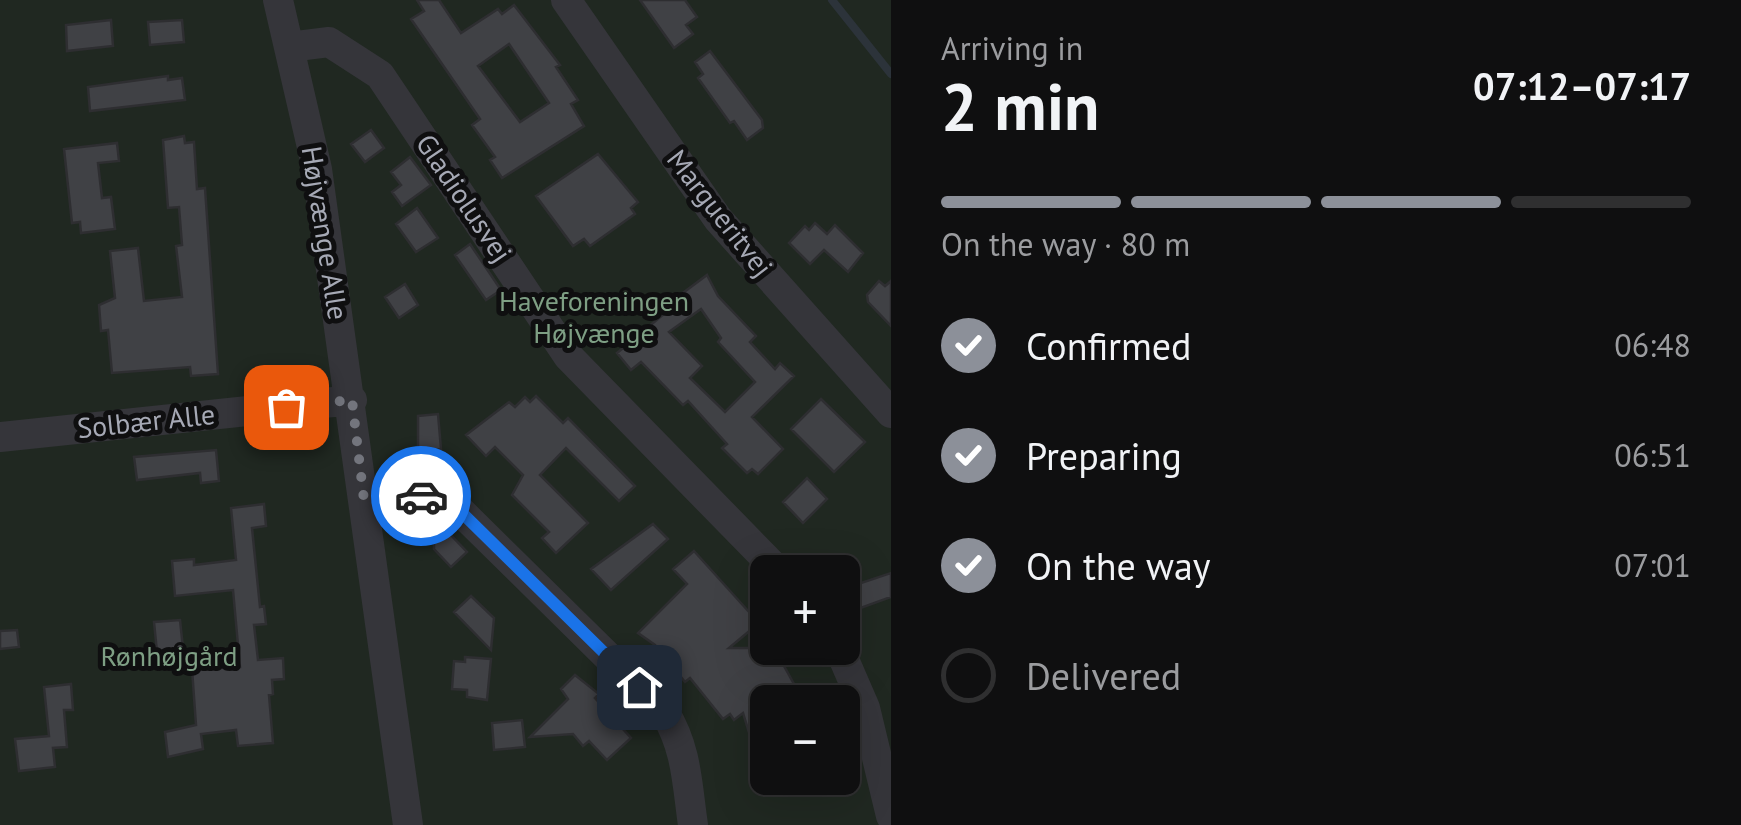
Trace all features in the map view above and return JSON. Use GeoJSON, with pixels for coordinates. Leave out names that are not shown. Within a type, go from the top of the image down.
{"type":"FeatureCollection","features":[{"type":"Feature","properties":{"kind":"street","name":"Højvænge Alle"},"geometry":{"type":"LineString","coordinates":[[278,0],[317,169],[408,825]]}},
{"type":"Feature","properties":{"kind":"street","name":"Margueritvej"},"geometry":{"type":"LineString","coordinates":[[566,0],[718,219],[891,412]]}},
{"type":"Feature","properties":{"kind":"street","name":"Gladiolusvej"},"geometry":{"type":"LineString","coordinates":[[289,48],[329,42],[380,74],[568,356],[762,555]]}},
{"type":"Feature","properties":{"kind":"street","name":"Solbær Alle"},"geometry":{"type":"LineString","coordinates":[[0,437],[352,400]]}},
{"type":"Feature","properties":{"kind":"street"},"geometry":{"type":"LineString","coordinates":[[364,500],[424,496],[454,505],[665,713],[680,737],[691,816]]}},
{"type":"Feature","properties":{"kind":"street"},"geometry":{"type":"LineString","coordinates":[[846,665],[865,708],[891,814]]}},
{"type":"Feature","properties":{"kind":"green space","name":"Haveforeningen Højvænge"},"geometry":{"type":"Polygon","coordinates":[[[0,0],[891,0],[891,825],[0,825],[0,0]]]}},
{"type":"Feature","properties":{"kind":"building"},"geometry":{"type":"Polygon","coordinates":[[[417,0],[439,0],[461,33],[498,9],[502,14],[514,5],[560,65],[556,67],[578,100],[571,104],[584,126],[502,178],[490,160],[495,157],[472,125],[480,119],[411,19],[424,11],[417,0]],[[509,44],[478,66],[520,122],[549,103],[509,44]]]}},
{"type":"Feature","properties":{"kind":"building"},"geometry":{"type":"Polygon","coordinates":[[[640,0],[685,0],[697,17],[686,25],[693,34],[674,48],[640,0]]]}},
{"type":"Feature","properties":{"kind":"building"},"geometry":{"type":"Polygon","coordinates":[[[111,20],[113,46],[67,51],[66,25],[111,20]]]}},
{"type":"Feature","properties":{"kind":"building"},"geometry":{"type":"Polygon","coordinates":[[[182,20],[184,42],[150,45],[148,22],[182,20]]]}},
{"type":"Feature","properties":{"kind":"building"},"geometry":{"type":"Polygon","coordinates":[[[710,51],[762,120],[763,128],[747,140],[698,78],[703,74],[695,62],[710,51]]]}},
{"type":"Feature","properties":{"kind":"building"},"geometry":{"type":"Polygon","coordinates":[[[168,76],[168,80],[182,78],[185,100],[90,111],[88,87],[168,76]]]}},
{"type":"Feature","properties":{"kind":"building"},"geometry":{"type":"Polygon","coordinates":[[[371,130],[384,148],[365,162],[351,144],[371,130]]]}},
{"type":"Feature","properties":{"kind":"building"},"geometry":{"type":"Polygon","coordinates":[[[184,136],[185,143],[194,142],[197,189],[205,188],[218,374],[191,376],[190,367],[112,373],[108,330],[101,331],[99,305],[115,298],[110,251],[138,248],[144,301],[182,297],[176,246],[182,245],[179,207],[168,208],[163,140],[184,136]]]}},
{"type":"Feature","properties":{"kind":"building"},"geometry":{"type":"Polygon","coordinates":[[[117,143],[119,161],[98,163],[102,198],[111,197],[115,229],[81,233],[80,222],[72,223],[64,149],[117,143]]]}},
{"type":"Feature","properties":{"kind":"building"},"geometry":{"type":"Polygon","coordinates":[[[598,154],[638,202],[631,208],[635,214],[590,246],[584,239],[573,246],[536,196],[598,154]]]}},
{"type":"Feature","properties":{"kind":"building"},"geometry":{"type":"Polygon","coordinates":[[[410,157],[431,185],[402,206],[392,192],[401,185],[391,172],[410,157]]]}},
{"type":"Feature","properties":{"kind":"building"},"geometry":{"type":"Polygon","coordinates":[[[417,208],[438,238],[416,252],[396,224],[417,208]]]}},
{"type":"Feature","properties":{"kind":"building"},"geometry":{"type":"Polygon","coordinates":[[[815,223],[827,234],[835,225],[863,253],[848,272],[824,250],[810,264],[789,243],[805,226],[809,230],[815,223]]]}},
{"type":"Feature","properties":{"kind":"building"},"geometry":{"type":"Polygon","coordinates":[[[470,244],[501,290],[486,300],[455,255],[470,244]]]}},
{"type":"Feature","properties":{"kind":"building"},"geometry":{"type":"Polygon","coordinates":[[[707,275],[718,296],[756,336],[750,342],[775,369],[780,363],[794,376],[752,417],[783,449],[758,474],[752,469],[747,473],[722,448],[727,444],[688,401],[683,405],[641,362],[631,370],[617,353],[671,308],[668,304],[707,275]],[[701,309],[669,332],[702,366],[690,378],[725,412],[755,382],[718,342],[721,338],[701,309]]]}},
{"type":"Feature","properties":{"kind":"building"},"geometry":{"type":"Polygon","coordinates":[[[879,281],[885,286],[891,281],[891,326],[868,302],[867,295],[879,281]]]}},
{"type":"Feature","properties":{"kind":"building"},"geometry":{"type":"Polygon","coordinates":[[[405,284],[418,305],[399,318],[385,297],[405,284]]]}},
{"type":"Feature","properties":{"kind":"building"},"geometry":{"type":"Polygon","coordinates":[[[536,396],[563,423],[568,418],[635,486],[619,501],[566,448],[540,475],[588,523],[556,553],[542,538],[549,532],[512,495],[523,475],[495,447],[486,456],[466,435],[509,402],[515,407],[525,397],[530,402],[536,396]]]}},
{"type":"Feature","properties":{"kind":"building"},"geometry":{"type":"Polygon","coordinates":[[[821,399],[865,442],[834,472],[791,429],[821,399]]]}},
{"type":"Feature","properties":{"kind":"building"},"geometry":{"type":"Polygon","coordinates":[[[438,414],[441,449],[418,451],[418,416],[438,414]]]}},
{"type":"Feature","properties":{"kind":"building"},"geometry":{"type":"Polygon","coordinates":[[[216,450],[219,481],[201,483],[200,473],[137,480],[134,457],[216,450]]]}},
{"type":"Feature","properties":{"kind":"building"},"geometry":{"type":"Polygon","coordinates":[[[807,478],[827,499],[803,523],[783,502],[807,478]]]}},
{"type":"Feature","properties":{"kind":"building"},"geometry":{"type":"Polygon","coordinates":[[[264,504],[266,526],[252,528],[260,607],[264,606],[266,624],[254,625],[258,660],[283,658],[284,679],[272,680],[273,694],[269,695],[273,743],[238,746],[236,730],[201,734],[203,749],[168,757],[165,732],[196,725],[192,669],[240,667],[233,590],[175,596],[172,561],[194,559],[194,565],[236,560],[231,508],[264,504]]]}},
{"type":"Feature","properties":{"kind":"building"},"geometry":{"type":"Polygon","coordinates":[[[653,524],[668,539],[611,590],[591,569],[653,524]]]}},
{"type":"Feature","properties":{"kind":"building"},"geometry":{"type":"Polygon","coordinates":[[[446,530],[467,552],[451,567],[434,549],[434,542],[446,530]]]}},
{"type":"Feature","properties":{"kind":"building"},"geometry":{"type":"Polygon","coordinates":[[[694,551],[750,613],[750,630],[729,648],[750,648],[750,665],[783,665],[795,685],[750,685],[750,736],[743,713],[734,720],[730,714],[723,719],[690,678],[685,682],[655,645],[638,633],[687,584],[673,569],[694,551]]]}},
{"type":"Feature","properties":{"kind":"building"},"geometry":{"type":"Polygon","coordinates":[[[891,573],[891,597],[860,608],[860,583],[891,573]]]}},
{"type":"Feature","properties":{"kind":"building"},"geometry":{"type":"Polygon","coordinates":[[[471,596],[494,618],[491,650],[454,612],[471,596]]]}},
{"type":"Feature","properties":{"kind":"building"},"geometry":{"type":"Polygon","coordinates":[[[180,620],[183,648],[157,652],[154,622],[180,620]]]}},
{"type":"Feature","properties":{"kind":"building"},"geometry":{"type":"Polygon","coordinates":[[[17,630],[19,647],[0,649],[0,631],[17,630]]]}},
{"type":"Feature","properties":{"kind":"building"},"geometry":{"type":"Polygon","coordinates":[[[465,657],[491,659],[487,700],[467,697],[467,690],[452,689],[454,661],[465,662],[465,657]]]}},
{"type":"Feature","properties":{"kind":"building"},"geometry":{"type":"Polygon","coordinates":[[[575,675],[599,694],[595,698],[631,738],[607,760],[589,741],[583,746],[573,734],[530,737],[568,699],[561,689],[575,675]]]}},
{"type":"Feature","properties":{"kind":"building"},"geometry":{"type":"Polygon","coordinates":[[[71,684],[73,710],[64,710],[67,747],[53,748],[55,767],[19,771],[15,739],[49,736],[44,687],[71,684]]]}},
{"type":"Feature","properties":{"kind":"building"},"geometry":{"type":"Polygon","coordinates":[[[522,720],[525,747],[494,750],[492,723],[522,720]]]}},
{"type":"Feature","properties":{"kind":"waterway"},"geometry":{"type":"LineString","coordinates":[[832,0],[891,74]]}},
{"type":"Feature","properties":{"kind":"way so far"},"geometry":{"type":"LineString","coordinates":[[286,407],[352,400],[364,500],[421,496]]}},
{"type":"Feature","properties":{"kind":"route"},"geometry":{"type":"LineString","coordinates":[[421,496],[454,505],[639,687]]}},
{"type":"Feature","properties":{"kind":"park label","name":"Rønhøjgård"},"geometry":{"type":"Point","coordinates":[169,656]}}]}
